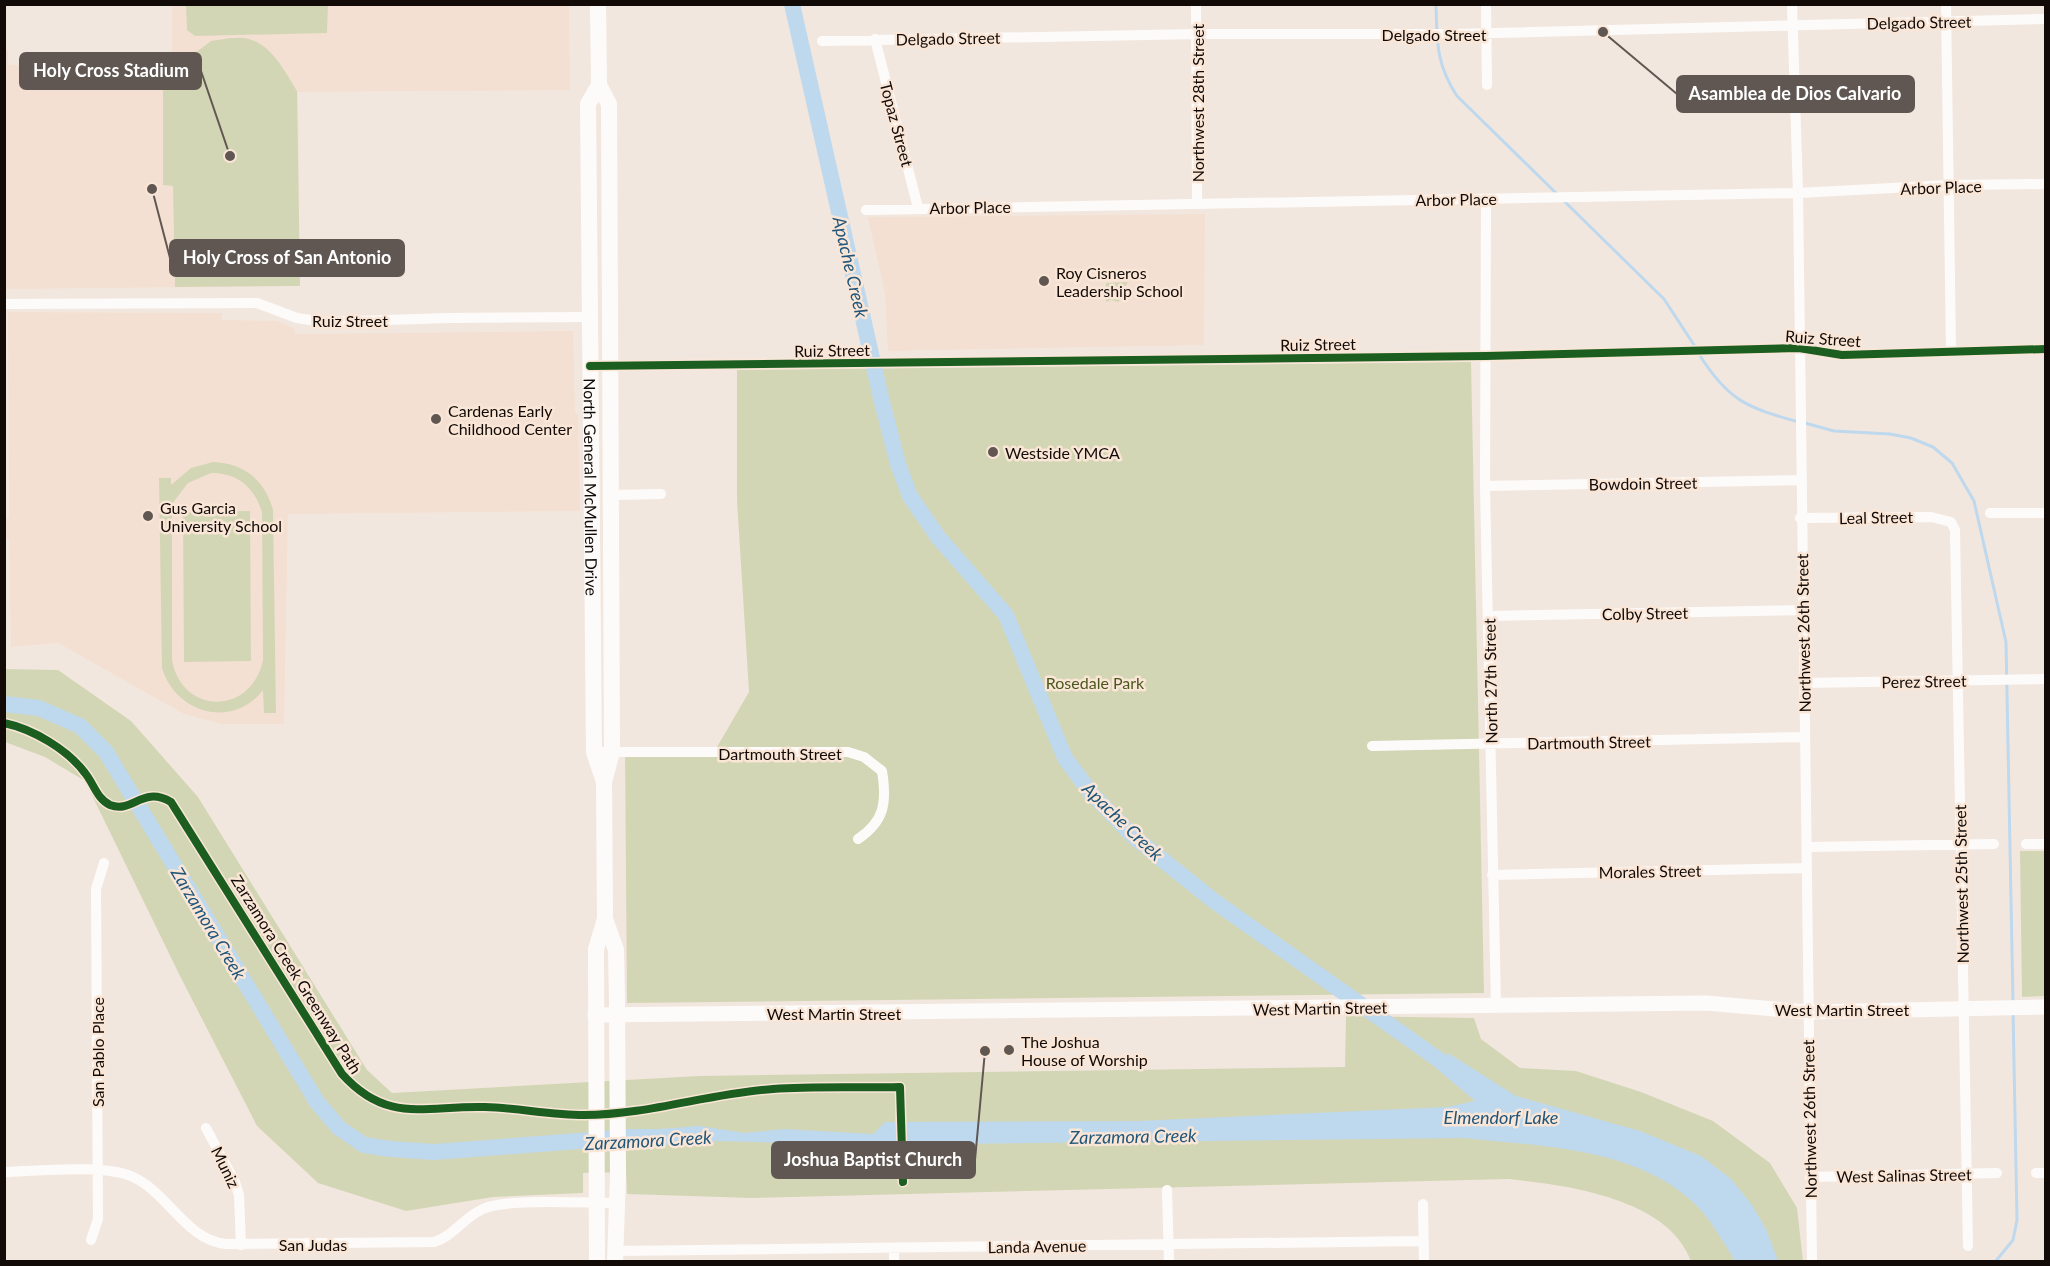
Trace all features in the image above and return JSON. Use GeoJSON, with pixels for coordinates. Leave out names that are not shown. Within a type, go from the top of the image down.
{"type":"FeatureCollection","features":[{"type":"Feature","properties":{"kind":"main road","name":"North General McMullen Drive"},"geometry":{"type":"LineString","coordinates":[[597,1262],[595,1203],[596,949],[605,919],[604,782],[612,752],[613,651],[609,104],[599,85],[598,4]]}},
{"type":"Feature","properties":{"kind":"main road","name":"North General McMullen Drive"},"geometry":{"type":"LineString","coordinates":[[599,85],[588,104],[594,752],[604,782]]}},
{"type":"Feature","properties":{"kind":"main road"},"geometry":{"type":"LineString","coordinates":[[592,488],[601,494],[602,622],[613,651]]}},
{"type":"Feature","properties":{"kind":"main road","name":"North General McMullen Drive"},"geometry":{"type":"LineString","coordinates":[[605,919],[616,950],[618,1015],[618,1175],[615,1256]]}},
{"type":"Feature","properties":{"kind":"street","name":"Northwest 28th Street"},"geometry":{"type":"LineString","coordinates":[[1196,4],[1197,202]]}},
{"type":"Feature","properties":{"kind":"street"},"geometry":{"type":"LineString","coordinates":[[1486,4],[1487,85]]}},
{"type":"Feature","properties":{"kind":"street","name":"Northwest 26th Street"},"geometry":{"type":"LineString","coordinates":[[1792,4],[1798,193],[1800,518],[1808,846],[1807,1012],[1812,1262]]}},
{"type":"Feature","properties":{"kind":"street"},"geometry":{"type":"LineString","coordinates":[[1946,4],[1952,351]]}},
{"type":"Feature","properties":{"kind":"street","name":"Delgado Street"},"geometry":{"type":"LineString","coordinates":[[822,40],[1197,34],[1486,34],[2046,20]]}},
{"type":"Feature","properties":{"kind":"street","name":"Topaz Street"},"geometry":{"type":"LineString","coordinates":[[874,39],[918,208]]}},
{"type":"Feature","properties":{"kind":"street","name":"Arbor Place"},"geometry":{"type":"LineString","coordinates":[[866,210],[1197,202],[1578,198],[1798,193],[1949,185],[2046,184]]}},
{"type":"Feature","properties":{"kind":"street","name":"North 27th Street"},"geometry":{"type":"LineString","coordinates":[[1486,199],[1485,486],[1496,1006]]}},
{"type":"Feature","properties":{"kind":"street","name":"Ruiz Street"},"geometry":{"type":"LineString","coordinates":[[4,304],[257,303],[297,318],[323,322],[590,317]]}},
{"type":"Feature","properties":{"kind":"street","name":"Ruiz Street"},"geometry":{"type":"LineString","coordinates":[[590,366],[1486,356],[1799,348],[1842,355],[2046,349]]}},
{"type":"Feature","properties":{"kind":"street","name":"Bowdoin Street"},"geometry":{"type":"LineString","coordinates":[[1485,486],[1800,480]]}},
{"type":"Feature","properties":{"kind":"street"},"geometry":{"type":"LineString","coordinates":[[612,495],[661,494]]}},
{"type":"Feature","properties":{"kind":"street"},"geometry":{"type":"LineString","coordinates":[[1990,513],[2046,513]]}},
{"type":"Feature","properties":{"kind":"street","name":"Leal Street"},"geometry":{"type":"LineString","coordinates":[[1800,518],[1931,517],[1951,522]]}},
{"type":"Feature","properties":{"kind":"street","name":"Northwest 25th Street"},"geometry":{"type":"LineString","coordinates":[[1951,522],[1955,530],[1968,1246]]}},
{"type":"Feature","properties":{"kind":"street","name":"Colby Street"},"geometry":{"type":"LineString","coordinates":[[1489,616],[1802,610]]}},
{"type":"Feature","properties":{"kind":"street","name":"Perez Street"},"geometry":{"type":"LineString","coordinates":[[1803,683],[2046,678]]}},
{"type":"Feature","properties":{"kind":"street","name":"Dartmouth Street"},"geometry":{"type":"LineString","coordinates":[[1372,746],[1805,737]]}},
{"type":"Feature","properties":{"kind":"street","name":"Dartmouth Street"},"geometry":{"type":"LineString","coordinates":[[594,752],[848,752],[864,757],[882,771],[887,798],[874,829],[858,839]]}},
{"type":"Feature","properties":{"kind":"street"},"geometry":{"type":"LineString","coordinates":[[1808,846],[1994,844]]}},
{"type":"Feature","properties":{"kind":"street"},"geometry":{"type":"LineString","coordinates":[[2026,844],[2046,844]]}},
{"type":"Feature","properties":{"kind":"street","name":"San Pablo Place"},"geometry":{"type":"LineString","coordinates":[[91,1240],[98,1219],[96,889],[104,863]]}},
{"type":"Feature","properties":{"kind":"street","name":"Morales Street"},"geometry":{"type":"LineString","coordinates":[[1492,875],[1807,868]]}},
{"type":"Feature","properties":{"kind":"street","name":"West Martin Street"},"geometry":{"type":"LineString","coordinates":[[595,1015],[1706,1003],[1807,1012],[2046,1008]]}},
{"type":"Feature","properties":{"kind":"street","name":"Muniz"},"geometry":{"type":"LineString","coordinates":[[206,1128],[235,1182],[239,1195],[241,1245]]}},
{"type":"Feature","properties":{"kind":"street","name":"San Judas"},"geometry":{"type":"LineString","coordinates":[[4,1172],[120,1172],[136,1178],[209,1240],[218,1244],[434,1242],[450,1234],[474,1214],[494,1205],[616,1203]]}},
{"type":"Feature","properties":{"kind":"street","name":"West Salinas Street"},"geometry":{"type":"LineString","coordinates":[[1810,1177],[1997,1173]]}},
{"type":"Feature","properties":{"kind":"street"},"geometry":{"type":"LineString","coordinates":[[1167,1190],[1169,1262]]}},
{"type":"Feature","properties":{"kind":"street"},"geometry":{"type":"LineString","coordinates":[[1423,1203],[1424,1262]]}},
{"type":"Feature","properties":{"kind":"street","name":"Landa Avenue"},"geometry":{"type":"LineString","coordinates":[[615,1256],[894,1248],[1423,1241]]}},
{"type":"Feature","properties":{"kind":"street"},"geometry":{"type":"LineString","coordinates":[[894,1248],[894,1262]]}},
{"type":"Feature","properties":{"kind":"shaded area"},"geometry":{"type":"Polygon","coordinates":[[[172,5],[569,5],[570,90],[298,92],[300,286],[5,289],[5,50],[8,50],[8,65],[172,67],[172,5]]]}},
{"type":"Feature","properties":{"kind":"shaded area","name":"Roy Cisneros Leadership School"},"geometry":{"type":"Polygon","coordinates":[[[1205,214],[1204,345],[888,351],[885,294],[868,217],[1205,214]]]}},
{"type":"Feature","properties":{"kind":"shaded area","name":"Gus Garcia University School"},"geometry":{"type":"Polygon","coordinates":[[[8,312],[222,313],[222,320],[277,321],[295,329],[295,334],[573,331],[580,511],[288,514],[284,724],[221,724],[184,714],[58,643],[11,647],[9,539],[5,539],[4,519],[9,518],[8,312]]]}},
{"type":"Feature","properties":{"kind":"green space"},"geometry":{"type":"Polygon","coordinates":[[[186,5],[328,5],[327,33],[195,36],[187,30],[186,5]]]}},
{"type":"Feature","properties":{"kind":"green space"},"geometry":{"type":"Polygon","coordinates":[[[247,38],[265,47],[278,60],[297,91],[300,286],[175,287],[173,186],[163,185],[163,67],[172,67],[172,60],[186,60],[211,41],[247,38]]]}},
{"type":"Feature","properties":{"kind":"green space"},"geometry":{"type":"Polygon","coordinates":[[[1128,282],[1121,292],[1119,302],[1111,300],[1106,302],[1106,283],[1128,282]]]}},
{"type":"Feature","properties":{"kind":"green space","name":"Rosedale Park"},"geometry":{"type":"Polygon","coordinates":[[[1471,362],[1484,993],[627,1003],[625,747],[717,747],[749,692],[737,501],[737,370],[1471,362]]]}},
{"type":"Feature","properties":{"kind":"green space"},"geometry":{"type":"Polygon","coordinates":[[[213,462],[224,463],[243,470],[252,475],[265,490],[273,510],[276,713],[264,713],[263,690],[251,702],[236,710],[206,711],[179,696],[169,684],[162,668],[159,478],[171,478],[171,485],[191,468],[213,462]],[[211,473],[188,483],[172,504],[172,660],[178,678],[189,691],[202,699],[217,702],[232,699],[246,691],[256,678],[263,660],[262,512],[259,503],[244,483],[221,474],[211,473]]]}},
{"type":"Feature","properties":{"kind":"green space"},"geometry":{"type":"Polygon","coordinates":[[[250,511],[251,661],[184,662],[183,512],[250,511]]]}},
{"type":"Feature","properties":{"kind":"green space"},"geometry":{"type":"Polygon","coordinates":[[[5,669],[58,670],[131,721],[198,797],[367,1070],[392,1093],[699,1076],[1345,1067],[1346,1016],[1474,1018],[1481,1039],[1520,1068],[1576,1071],[1641,1092],[1713,1121],[1770,1163],[1797,1208],[1803,1261],[1691,1261],[1679,1240],[1661,1222],[1638,1209],[1586,1191],[1509,1179],[751,1198],[627,1194],[626,1172],[583,1173],[583,1193],[493,1197],[406,1211],[318,1183],[257,1126],[180,976],[85,781],[45,757],[5,742],[5,669]]]}},
{"type":"Feature","properties":{"kind":"green space"},"geometry":{"type":"Polygon","coordinates":[[[2020,851],[2045,851],[2045,996],[2022,997],[2020,851]]]}},
{"type":"Feature","properties":{"kind":"water","name":"Elmendorf Lake"},"geometry":{"type":"Polygon","coordinates":[[[1448,1053],[1516,1096],[1640,1131],[1701,1156],[1731,1179],[1752,1205],[1766,1229],[1778,1261],[1735,1261],[1696,1205],[1672,1186],[1645,1171],[1616,1160],[1555,1147],[1463,1138],[866,1145],[719,1141],[656,1144],[659,1129],[699,1126],[745,1133],[784,1129],[873,1134],[885,1122],[1137,1121],[1447,1107],[1475,1101],[1436,1068],[1448,1053]]]}},
{"type":"Feature","properties":{"kind":"waterway","name":"Apache Creek"},"geometry":{"type":"LineString","coordinates":[[792,4],[898,464],[910,496],[938,537],[1006,615],[1065,758],[1091,793],[1134,837],[1214,901],[1459,1074]]}},
{"type":"Feature","properties":{"kind":"waterway"},"geometry":{"type":"LineString","coordinates":[[1436,4],[1441,63],[1457,96],[1556,193]]}},
{"type":"Feature","properties":{"kind":"waterway"},"geometry":{"type":"LineString","coordinates":[[1563,200],[1664,299],[1696,348]]}},
{"type":"Feature","properties":{"kind":"waterway"},"geometry":{"type":"LineString","coordinates":[[1699,354],[1720,382],[1741,400],[1766,412],[1799,422]]}},
{"type":"Feature","properties":{"kind":"waterway"},"geometry":{"type":"LineString","coordinates":[[1805,423],[1834,431],[1890,434],[1911,438],[1933,447],[1952,463],[1974,501],[2006,642],[2013,1002]]}},
{"type":"Feature","properties":{"kind":"waterway","name":"Zarzamora Creek"},"geometry":{"type":"LineString","coordinates":[[4,704],[39,708],[80,726],[106,752],[317,1102],[339,1128],[364,1145],[434,1152],[632,1137],[675,1137]]}},
{"type":"Feature","properties":{"kind":"waterway"},"geometry":{"type":"LineString","coordinates":[[1995,1262],[2013,1240],[2017,1220],[2013,1011]]}},
{"type":"Feature","properties":{"kind":"cycle path"},"geometry":{"type":"LineString","coordinates":[[590,366],[1486,356],[1799,348],[1842,355],[2046,349]]}},
{"type":"Feature","properties":{"kind":"cycle path","name":"Zarzamora Creek Greenway Path"},"geometry":{"type":"LineString","coordinates":[[4,723],[38,735],[60,749],[78,764],[99,795],[110,805],[125,806],[152,797],[171,802],[342,1074],[359,1090],[375,1100],[409,1109],[485,1107],[584,1115],[632,1112],[749,1091],[900,1087],[903,1182]]}},
{"type":"Feature","properties":{"kind":"place","name":"Asamblea de Dios Calvario"},"geometry":{"type":"Point","coordinates":[1603,32]}},
{"type":"Feature","properties":{"kind":"place","name":"Holy Cross Stadium"},"geometry":{"type":"Point","coordinates":[230,156]}},
{"type":"Feature","properties":{"kind":"place","name":"Holy Cross of San Antonio"},"geometry":{"type":"Point","coordinates":[152,189]}},
{"type":"Feature","properties":{"kind":"place","name":"Roy Cisneros Leadership School"},"geometry":{"type":"Point","coordinates":[1044,281]}},
{"type":"Feature","properties":{"kind":"place","name":"Cardenas Early Childhood Center"},"geometry":{"type":"Point","coordinates":[436,419]}},
{"type":"Feature","properties":{"kind":"place","name":"Westside YMCA"},"geometry":{"type":"Point","coordinates":[993,452]}},
{"type":"Feature","properties":{"kind":"place","name":"Gus Garcia University School"},"geometry":{"type":"Point","coordinates":[148,516]}},
{"type":"Feature","properties":{"kind":"place","name":"The Joshua House of Worship"},"geometry":{"type":"Point","coordinates":[1009,1050]}},
{"type":"Feature","properties":{"kind":"place","name":"Joshua Baptist Church"},"geometry":{"type":"Point","coordinates":[985,1051]}}]}
